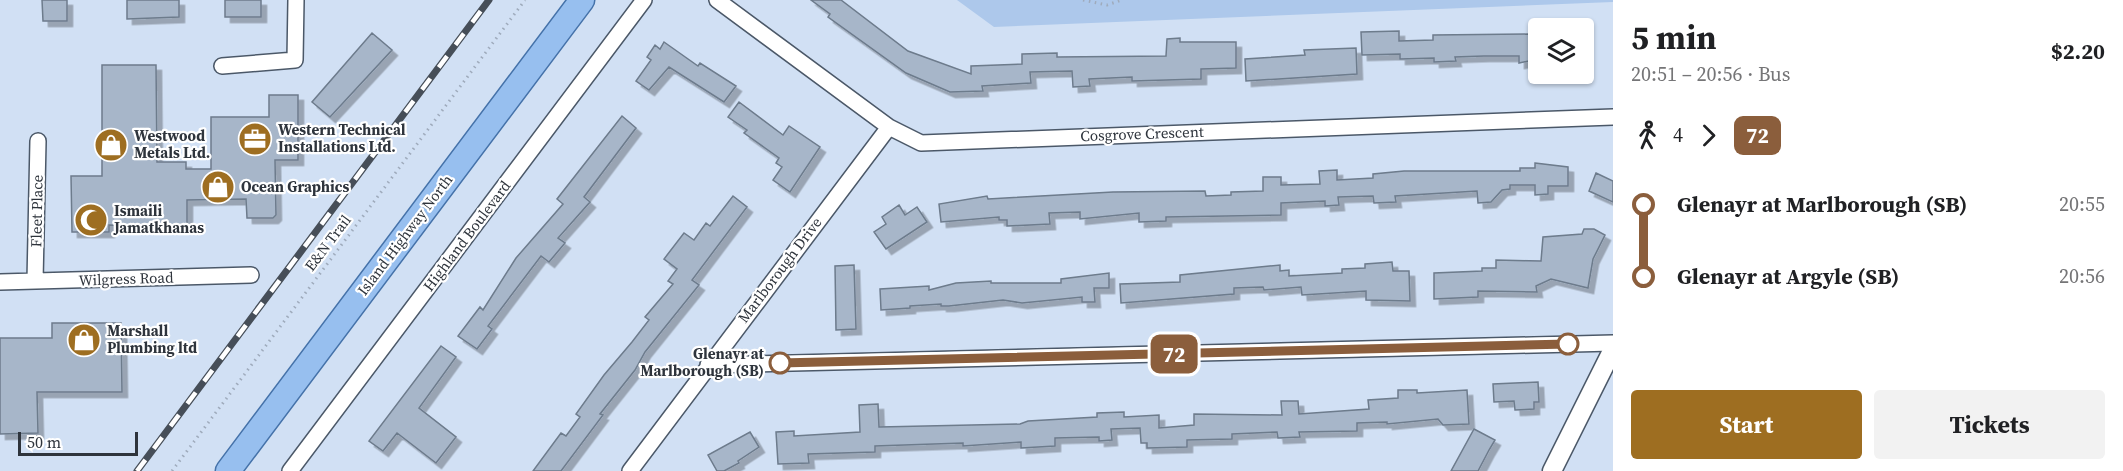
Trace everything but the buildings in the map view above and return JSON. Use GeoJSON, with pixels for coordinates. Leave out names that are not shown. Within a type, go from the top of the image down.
{"type":"FeatureCollection","features":[{"type":"Feature","properties":{"kind":"main road","name":"Island Highway North"},"geometry":{"type":"LineString","coordinates":[[228,471],[582,0]]}},
{"type":"Feature","properties":{"kind":"street"},"geometry":{"type":"LineString","coordinates":[[222,66],[295,60],[296,0]]}},
{"type":"Feature","properties":{"kind":"street","name":"Highland Boulevard"},"geometry":{"type":"LineString","coordinates":[[290,471],[644,0]]}},
{"type":"Feature","properties":{"kind":"street","name":"Cosgrove Crescent"},"geometry":{"type":"LineString","coordinates":[[717,0],[889,127],[921,143],[1613,117]]}},
{"type":"Feature","properties":{"kind":"street","name":"Marlborough Drive"},"geometry":{"type":"LineString","coordinates":[[630,471],[889,127]]}},
{"type":"Feature","properties":{"kind":"street","name":"Fleet Place"},"geometry":{"type":"LineString","coordinates":[[35,281],[38,141]]}},
{"type":"Feature","properties":{"kind":"street","name":"Wilgress Road"},"geometry":{"type":"LineString","coordinates":[[0,282],[251,275]]}},
{"type":"Feature","properties":{"kind":"street"},"geometry":{"type":"LineString","coordinates":[[708,365],[1613,343]]}},
{"type":"Feature","properties":{"kind":"street"},"geometry":{"type":"LineString","coordinates":[[1552,471],[1613,349]]}},
{"type":"Feature","properties":{"kind":"path","name":"E&N Trail"},"geometry":{"type":"LineString","coordinates":[[172,471],[525,0]]}},
{"type":"Feature","properties":{"kind":"path"},"geometry":{"type":"LineString","coordinates":[[1083,0],[1107,5],[1122,0]]}},
{"type":"Feature","properties":{"kind":"shaded area"},"geometry":{"type":"Polygon","coordinates":[[[957,0],[1613,0],[1613,2],[994,27],[957,0]]]}},
{"type":"Feature","properties":{"kind":"railway"},"geometry":{"type":"LineString","coordinates":[[137,471],[489,0]]}},
{"type":"Feature","properties":{"kind":"bus line","name":"72"},"geometry":{"type":"LineString","coordinates":[[780,363],[1568,344]]}},
{"type":"Feature","properties":{"kind":"place","name":"Western Technical Installations Ltd."},"geometry":{"type":"Point","coordinates":[255,139]}},
{"type":"Feature","properties":{"kind":"place","name":"Westwood Metals Ltd."},"geometry":{"type":"Point","coordinates":[111,145]}},
{"type":"Feature","properties":{"kind":"place","name":"Ocean Graphics"},"geometry":{"type":"Point","coordinates":[218,187]}},
{"type":"Feature","properties":{"kind":"place","name":"Ismaili Jamatkhanas"},"geometry":{"type":"Point","coordinates":[91,220]}},
{"type":"Feature","properties":{"kind":"place","name":"Marshall Plumbing ltd"},"geometry":{"type":"Point","coordinates":[84,340]}},
{"type":"Feature","properties":{"kind":"place","name":"Glenayr at Marlborough (SB)"},"geometry":{"type":"Point","coordinates":[780,363]}}]}
